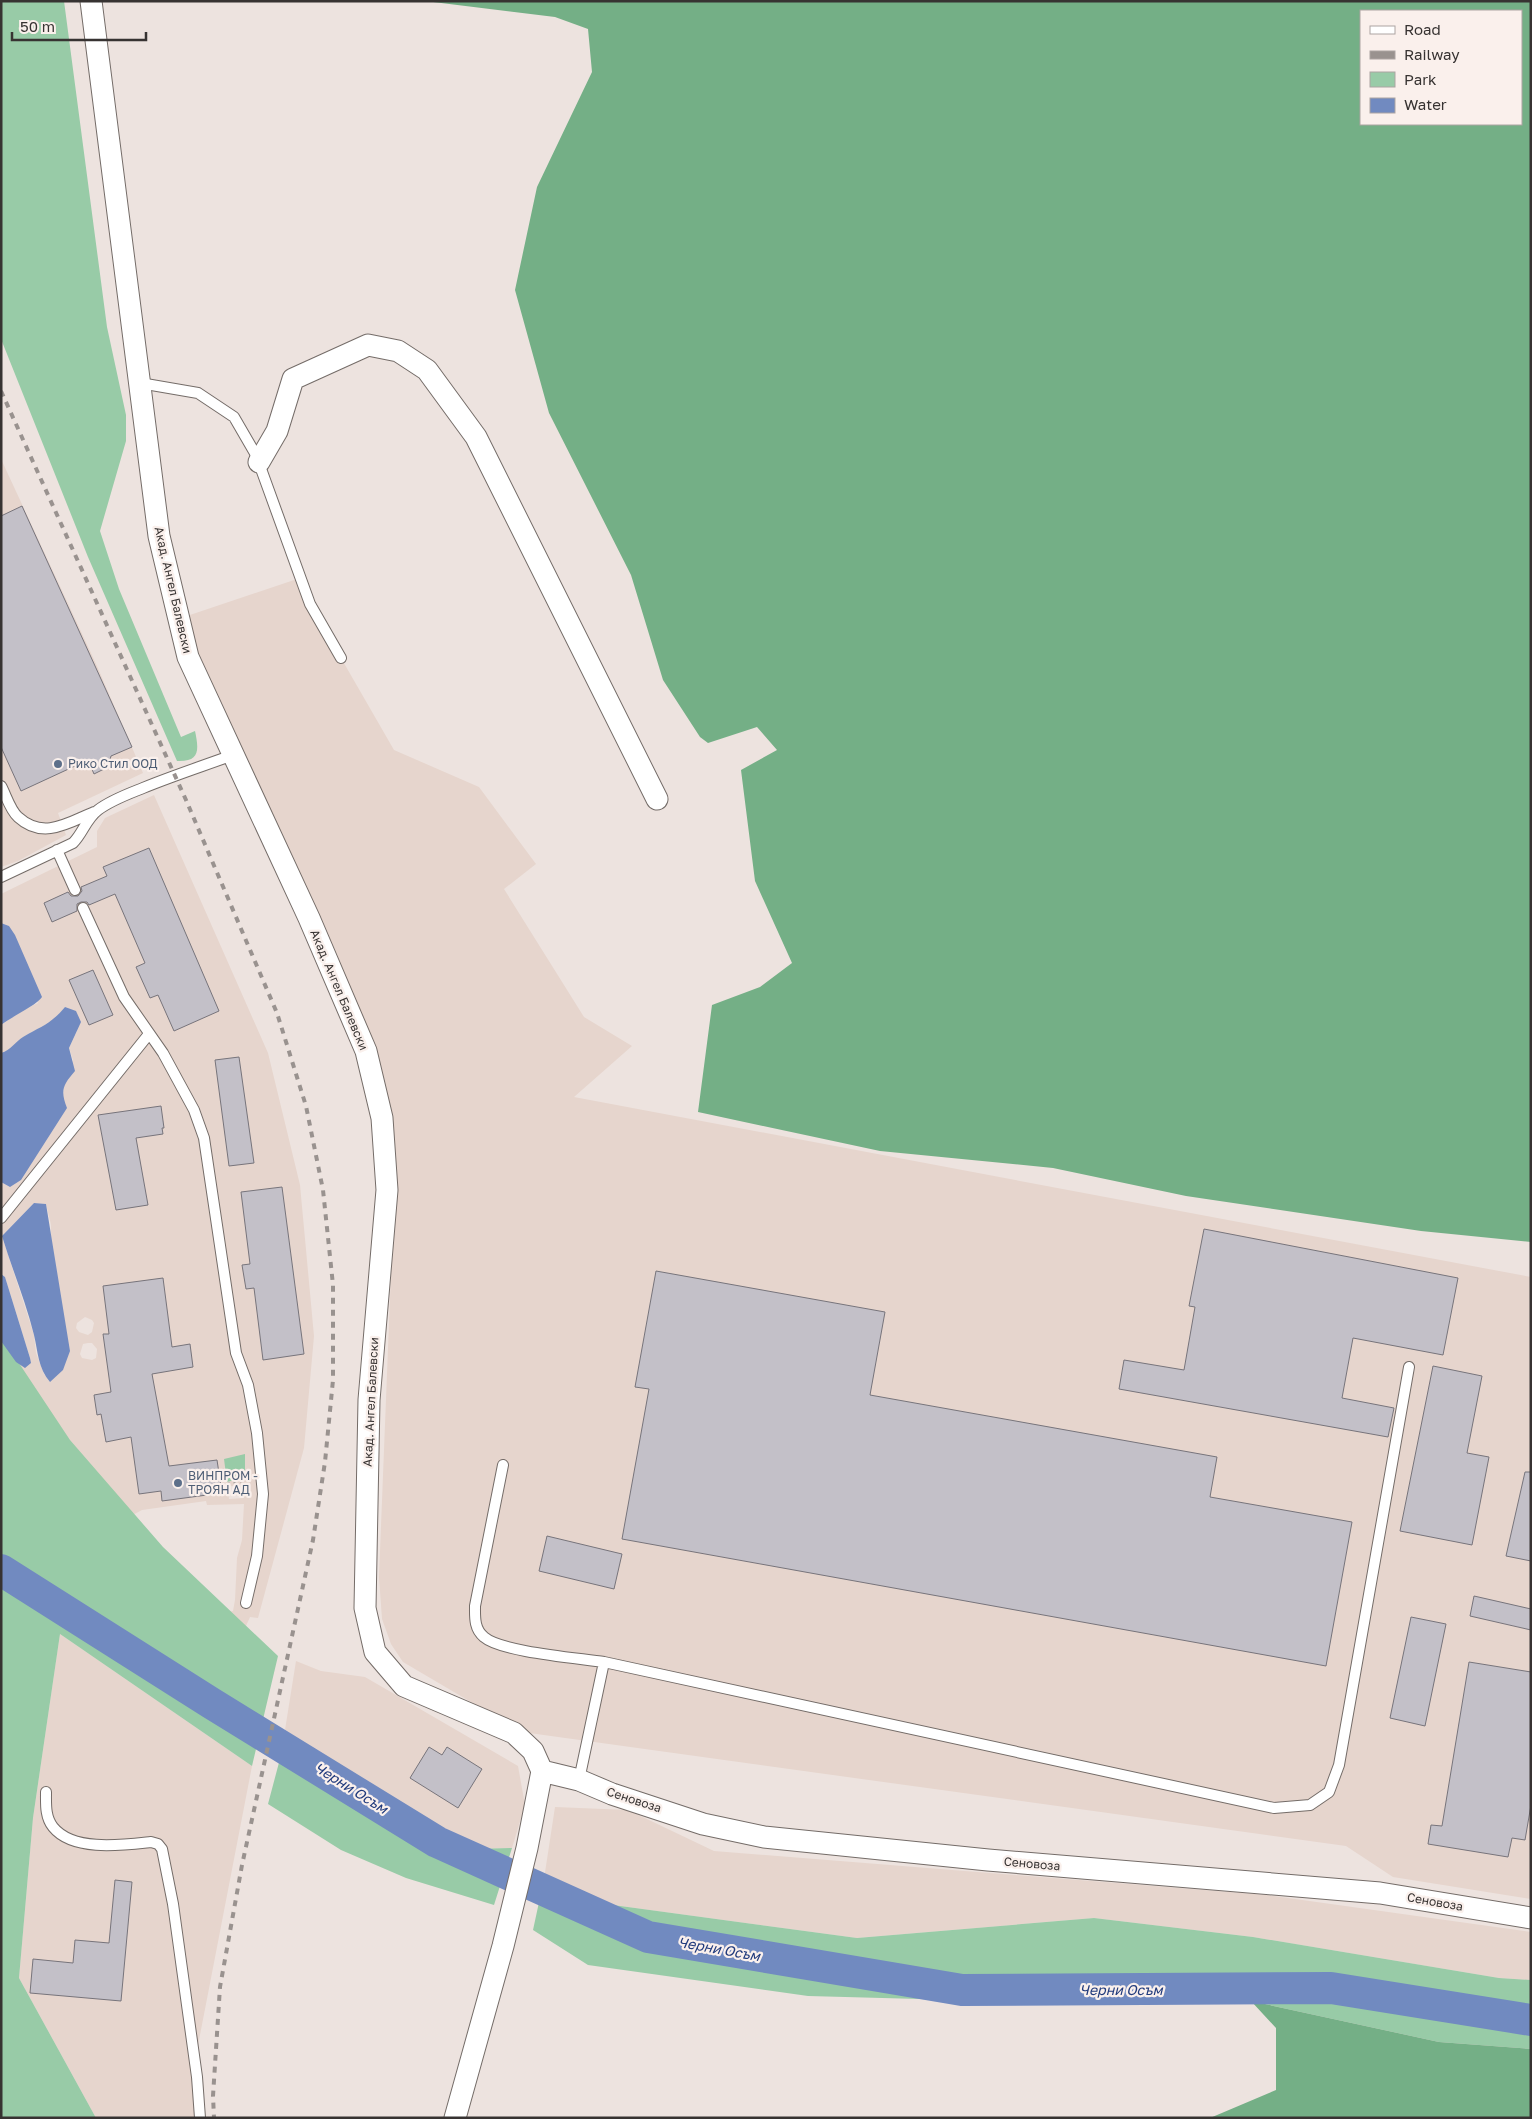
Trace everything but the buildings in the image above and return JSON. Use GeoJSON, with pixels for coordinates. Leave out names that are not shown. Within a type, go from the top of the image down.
{"type":"FeatureCollection","features":[{"type":"Feature","properties":{"kind":"street","name":"Акад. Ангел Балевски"},"geometry":{"type":"LineString","coordinates":[[91,1],[159,536],[188,657],[309,918],[366,1051],[382,1118],[387,1190],[369,1400],[365,1598],[365,1608],[374,1652],[404,1686],[514,1733],[533,1751],[542,1772]]}},
{"type":"Feature","properties":{"kind":"street"},"geometry":{"type":"LineString","coordinates":[[258,462],[277,432],[293,379],[368,344],[398,351],[427,370],[476,438],[657,800]]}},
{"type":"Feature","properties":{"kind":"street"},"geometry":{"type":"LineString","coordinates":[[455,2118],[503,1946],[527,1848],[542,1772]]}},
{"type":"Feature","properties":{"kind":"street","name":"Сеновоза"},"geometry":{"type":"LineString","coordinates":[[542,1772],[579,1780],[612,1794],[703,1824],[764,1837],[988,1860],[1380,1893],[1531,1918]]}},
{"type":"Feature","properties":{"kind":"lane"},"geometry":{"type":"LineString","coordinates":[[140,383],[198,393],[234,417],[258,462],[310,604],[341,658]]}},
{"type":"Feature","properties":{"kind":"lane"},"geometry":{"type":"LineString","coordinates":[[1,786],[17,816],[34,827],[51,829],[97,810],[140,789],[233,755]]}},
{"type":"Feature","properties":{"kind":"lane"},"geometry":{"type":"LineString","coordinates":[[1,877],[73,843],[80,836],[86,822],[97,810]]}},
{"type":"Feature","properties":{"kind":"lane"},"geometry":{"type":"LineString","coordinates":[[57,850],[75,890]]}},
{"type":"Feature","properties":{"kind":"lane"},"geometry":{"type":"LineString","coordinates":[[83,908],[124,998],[162,1053],[194,1110],[204,1138],[236,1353],[248,1385],[257,1433],[263,1494],[257,1556],[246,1602]]}},
{"type":"Feature","properties":{"kind":"lane"},"geometry":{"type":"LineString","coordinates":[[1,1218],[149,1034]]}},
{"type":"Feature","properties":{"kind":"lane"},"geometry":{"type":"LineString","coordinates":[[504,1465],[475,1606],[476,1627],[484,1637],[500,1647],[604,1662],[1274,1808],[1310,1805],[1329,1792],[1339,1765],[1409,1367]]}},
{"type":"Feature","properties":{"kind":"lane"},"geometry":{"type":"LineString","coordinates":[[579,1780],[604,1662]]}},
{"type":"Feature","properties":{"kind":"lane"},"geometry":{"type":"LineString","coordinates":[[46,1792],[48,1816],[52,1826],[73,1840],[95,1845],[151,1842],[158,1844],[162,1849],[173,1904],[197,2077],[200,2118]]}},
{"type":"Feature","properties":{"kind":"path"},"geometry":{"type":"LineString","coordinates":[[220,1486],[261,1476]]}},
{"type":"Feature","properties":{"kind":"shaded area","name":"Рико Стил ООД"},"geometry":{"type":"Polygon","coordinates":[[[1,459],[97,666],[143,773],[58,813],[66,835],[18,861],[1,867],[1,459]]]}},
{"type":"Feature","properties":{"kind":"shaded area"},"geometry":{"type":"Polygon","coordinates":[[[300,578],[341,658],[394,750],[479,787],[536,864],[504,889],[584,1017],[632,1046],[574,1097],[1531,1277],[1531,1899],[1393,1877],[1346,1846],[522,1732],[403,1662],[391,1644],[382,1619],[379,1577],[392,1247],[393,1124],[337,954],[219,721],[181,618],[300,578]]]}},
{"type":"Feature","properties":{"kind":"shaded area","name":"ВИНПРОМ - ТРОЯН АД"},"geometry":{"type":"Polygon","coordinates":[[[154,795],[268,1053],[300,1185],[314,1336],[304,1448],[258,1618],[250,1617],[242,1635],[114,1512],[1,1341],[30,1358],[5,1277],[1,1274],[1,1182],[10,1187],[63,1097],[64,1084],[73,1060],[69,1048],[77,1031],[65,1007],[54,1020],[23,1037],[9,1050],[1,1053],[1,1025],[21,1011],[38,1003],[9,926],[1,923],[1,894],[97,847],[97,831],[105,818],[154,795]],[[34,1203],[2,1236],[34,1335],[36,1353],[44,1374],[50,1382],[51,1225],[46,1204],[34,1203]],[[85,1317],[77,1323],[76,1328],[79,1332],[88,1335],[92,1332],[94,1323],[92,1320],[85,1317]],[[92,1343],[83,1344],[80,1354],[82,1358],[92,1360],[96,1358],[97,1349],[92,1343]],[[245,1483],[228,1487],[229,1499],[244,1498],[245,1483]],[[206,1501],[142,1510],[129,1517],[223,1613],[233,1611],[237,1558],[242,1540],[244,1504],[207,1505],[206,1501]]]}},
{"type":"Feature","properties":{"kind":"shaded area"},"geometry":{"type":"Polygon","coordinates":[[[60,1634],[252,1766],[194,2066],[200,2118],[96,2118],[19,1978],[33,1818],[60,1634]]]}},
{"type":"Feature","properties":{"kind":"shaded area"},"geometry":{"type":"Polygon","coordinates":[[[296,1661],[321,1671],[365,1677],[518,1766],[525,1805],[512,1848],[472,1849],[357,1809],[281,1755],[296,1661]]]}},
{"type":"Feature","properties":{"kind":"shaded area"},"geometry":{"type":"Polygon","coordinates":[[[555,1807],[628,1810],[714,1851],[1267,1895],[1531,1932],[1531,1980],[1499,1978],[1253,1937],[1094,1918],[857,1938],[613,1905],[544,1879],[555,1807]]]}},
{"type":"Feature","properties":{"kind":"green space"},"geometry":{"type":"Polygon","coordinates":[[[1,1],[64,1],[107,327],[126,415],[126,441],[100,531],[119,589],[181,737],[195,731],[196,754],[185,761],[177,761],[88,557],[1,339],[1,1]]]}},
{"type":"Feature","properties":{"kind":"green space"},"geometry":{"type":"Polygon","coordinates":[[[425,1],[1531,1],[1531,1242],[1421,1231],[1186,1196],[1053,1168],[880,1151],[698,1112],[712,1005],[760,987],[792,963],[755,881],[741,770],[777,750],[757,727],[708,743],[700,737],[663,680],[631,575],[549,413],[515,290],[537,187],[592,72],[588,29],[555,17],[425,1]]]}},
{"type":"Feature","properties":{"kind":"green space"},"geometry":{"type":"Polygon","coordinates":[[[1,1336],[70,1440],[163,1547],[278,1656],[252,1766],[60,1634],[33,1818],[19,1978],[96,2118],[1,2118],[1,1336]]]}},
{"type":"Feature","properties":{"kind":"green space"},"geometry":{"type":"Polygon","coordinates":[[[245,1454],[245,1477],[227,1482],[224,1459],[245,1454]]]}},
{"type":"Feature","properties":{"kind":"green space"},"geometry":{"type":"Polygon","coordinates":[[[281,1755],[357,1809],[472,1849],[512,1848],[494,1905],[406,1878],[341,1850],[268,1804],[281,1755]]]}},
{"type":"Feature","properties":{"kind":"green space"},"geometry":{"type":"Polygon","coordinates":[[[544,1879],[613,1905],[857,1938],[1094,1918],[1253,1937],[1499,1978],[1531,1980],[1531,2049],[1439,2042],[1251,2001],[994,2001],[808,1996],[588,1965],[533,1930],[544,1879]]]}},
{"type":"Feature","properties":{"kind":"green space"},"geometry":{"type":"Polygon","coordinates":[[[1251,2001],[1439,2042],[1531,2049],[1531,2118],[1210,2118],[1276,2090],[1276,2028],[1251,2001]]]}},
{"type":"Feature","properties":{"kind":"water"},"geometry":{"type":"Polygon","coordinates":[[[1,923],[9,926],[15,935],[42,997],[35,1004],[1,1025],[1,923]]]}},
{"type":"Feature","properties":{"kind":"water"},"geometry":{"type":"Polygon","coordinates":[[[65,1007],[76,1011],[81,1022],[69,1048],[75,1071],[65,1084],[63,1092],[67,1108],[21,1180],[10,1187],[1,1182],[1,1053],[8,1050],[23,1037],[50,1022],[65,1007]]]}},
{"type":"Feature","properties":{"kind":"water"},"geometry":{"type":"Polygon","coordinates":[[[34,1203],[46,1204],[70,1351],[63,1370],[50,1382],[41,1365],[31,1323],[2,1236],[34,1203]]]}},
{"type":"Feature","properties":{"kind":"water"},"geometry":{"type":"Polygon","coordinates":[[[1,1274],[5,1277],[30,1358],[31,1363],[25,1368],[16,1362],[1,1341],[1,1274]]]}},
{"type":"Feature","properties":{"kind":"waterway","name":"Черни Осъм"},"geometry":{"type":"LineString","coordinates":[[1,1570],[211,1703],[437,1842],[648,1937],[962,1990],[1331,1988],[1531,2020]]}},
{"type":"Feature","properties":{"kind":"railway"},"geometry":{"type":"LineString","coordinates":[[1,391],[186,800],[277,1013],[306,1106],[323,1190],[333,1285],[333,1380],[325,1462],[313,1540],[242,1865],[220,1987],[213,2096],[214,2118]]}},
{"type":"Feature","properties":{"kind":"place","name":"Рико Стил ООД"},"geometry":{"type":"Point","coordinates":[58,764]}},
{"type":"Feature","properties":{"kind":"place","name":"ВИНПРОМ - ТРОЯН АД"},"geometry":{"type":"Point","coordinates":[178,1483]}}]}
